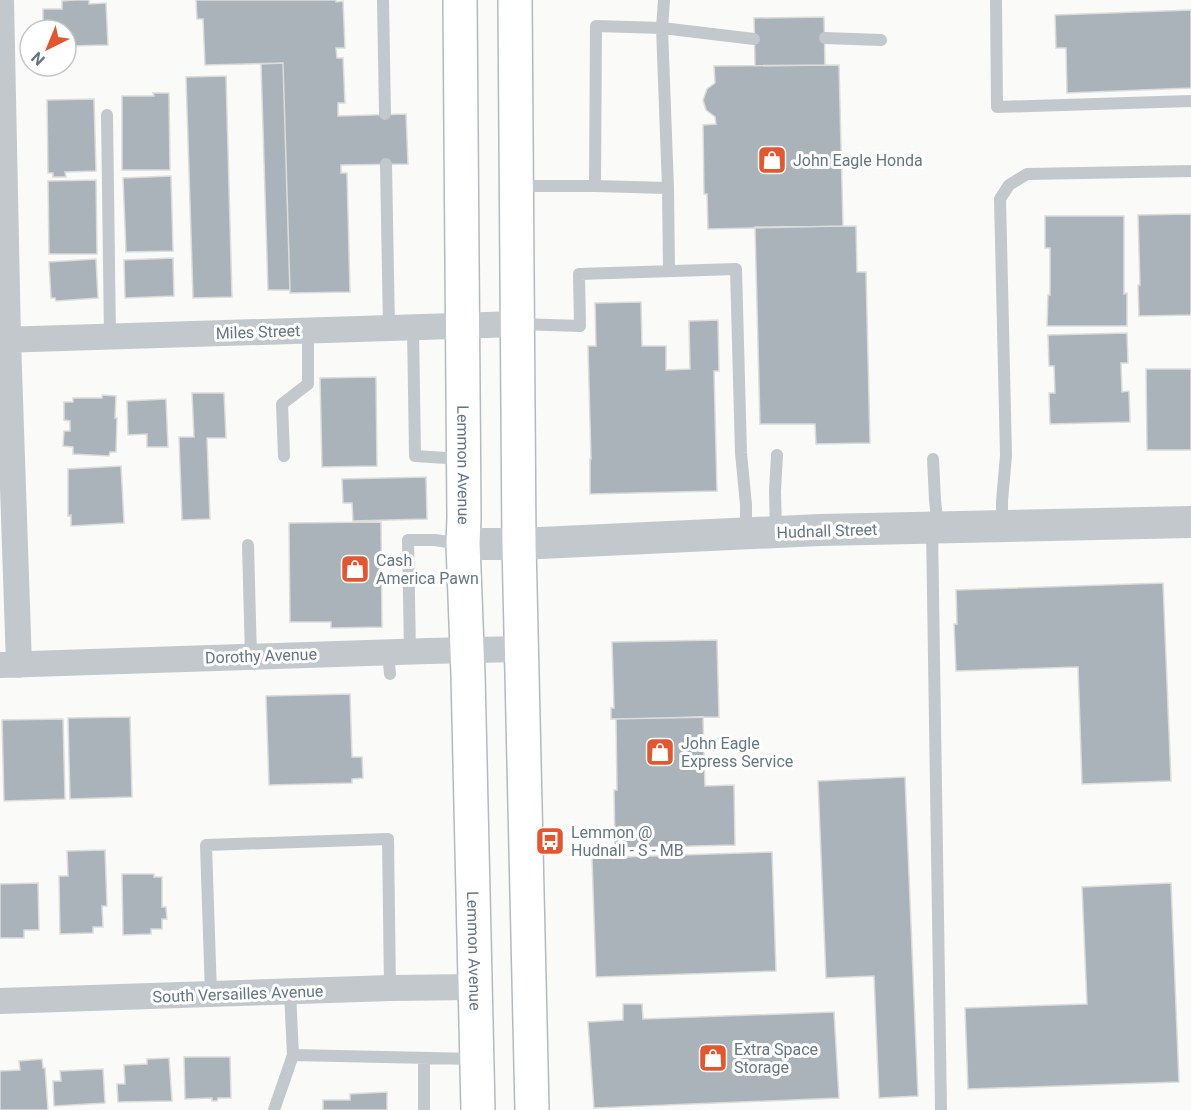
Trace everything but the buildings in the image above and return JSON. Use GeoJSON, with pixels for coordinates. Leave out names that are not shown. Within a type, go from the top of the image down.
{"type":"FeatureCollection","features":[{"type":"Feature","properties":{"kind":"main road","name":"Lemmon Avenue"},"geometry":{"type":"LineString","coordinates":[[460,0],[463,544],[478,1110]]}},
{"type":"Feature","properties":{"kind":"main road"},"geometry":{"type":"LineString","coordinates":[[515,0],[519,544],[532,1110]]}},
{"type":"Feature","properties":{"kind":"main road"},"geometry":{"type":"LineString","coordinates":[[476,987],[528,986]]}},
{"type":"Feature","properties":{"kind":"street"},"geometry":{"type":"LineString","coordinates":[[1,0],[10,665]]}},
{"type":"Feature","properties":{"kind":"street","name":"Miles Street"},"geometry":{"type":"LineString","coordinates":[[4,340],[517,324]]}},
{"type":"Feature","properties":{"kind":"street","name":"Hudnall Street"},"geometry":{"type":"LineString","coordinates":[[463,544],[519,544],[761,533],[1191,522]]}},
{"type":"Feature","properties":{"kind":"street","name":"Dorothy Avenue"},"geometry":{"type":"LineString","coordinates":[[10,665],[250,657],[396,659],[467,650],[521,650]]}},
{"type":"Feature","properties":{"kind":"street","name":"South Versailles Avenue"},"geometry":{"type":"LineString","coordinates":[[0,1001],[476,987]]}},
{"type":"Feature","properties":{"kind":"lane"},"geometry":{"type":"LineString","coordinates":[[383,0],[385,114]]}},
{"type":"Feature","properties":{"kind":"lane"},"geometry":{"type":"LineString","coordinates":[[664,0],[662,28],[669,270]]}},
{"type":"Feature","properties":{"kind":"lane"},"geometry":{"type":"LineString","coordinates":[[996,0],[997,107],[1191,101]]}},
{"type":"Feature","properties":{"kind":"lane"},"geometry":{"type":"LineString","coordinates":[[595,186],[596,26],[662,28],[754,39]]}},
{"type":"Feature","properties":{"kind":"lane"},"geometry":{"type":"LineString","coordinates":[[825,38],[881,40]]}},
{"type":"Feature","properties":{"kind":"lane"},"geometry":{"type":"LineString","coordinates":[[107,115],[110,337]]}},
{"type":"Feature","properties":{"kind":"lane"},"geometry":{"type":"LineString","coordinates":[[386,164],[415,456],[463,459]]}},
{"type":"Feature","properties":{"kind":"lane"},"geometry":{"type":"LineString","coordinates":[[1002,527],[1006,455],[1000,199],[1009,185],[1027,174],[1191,171]]}},
{"type":"Feature","properties":{"kind":"lane"},"geometry":{"type":"LineString","coordinates":[[516,186],[668,188]]}},
{"type":"Feature","properties":{"kind":"lane"},"geometry":{"type":"LineString","coordinates":[[517,324],[580,327],[579,274],[736,269],[741,453],[746,505],[761,533]]}},
{"type":"Feature","properties":{"kind":"lane"},"geometry":{"type":"LineString","coordinates":[[284,456],[282,404],[308,384],[308,331]]}},
{"type":"Feature","properties":{"kind":"lane"},"geometry":{"type":"LineString","coordinates":[[761,533],[775,491],[777,455]]}},
{"type":"Feature","properties":{"kind":"lane"},"geometry":{"type":"LineString","coordinates":[[933,459],[941,1110]]}},
{"type":"Feature","properties":{"kind":"lane"},"geometry":{"type":"LineString","coordinates":[[396,659],[408,540],[435,540],[463,544]]}},
{"type":"Feature","properties":{"kind":"lane"},"geometry":{"type":"LineString","coordinates":[[248,544],[250,657]]}},
{"type":"Feature","properties":{"kind":"lane"},"geometry":{"type":"LineString","coordinates":[[211,994],[206,845],[388,839],[390,988]]}},
{"type":"Feature","properties":{"kind":"lane"},"geometry":{"type":"LineString","coordinates":[[274,1110],[293,1055],[290,993]]}},
{"type":"Feature","properties":{"kind":"lane"},"geometry":{"type":"LineString","coordinates":[[293,1055],[477,1059]]}},
{"type":"Feature","properties":{"kind":"lane"},"geometry":{"type":"LineString","coordinates":[[424,1058],[424,1110]]}},
{"type":"Feature","properties":{"kind":"place","name":"John Eagle Honda"},"geometry":{"type":"Point","coordinates":[772,160]}},
{"type":"Feature","properties":{"kind":"place","name":"Cash America Pawn"},"geometry":{"type":"Point","coordinates":[355,569]}},
{"type":"Feature","properties":{"kind":"place","name":"John Eagle Express Service"},"geometry":{"type":"Point","coordinates":[660,752]}},
{"type":"Feature","properties":{"kind":"place","name":"Lemmon @ Hudnall - S - MB"},"geometry":{"type":"Point","coordinates":[550,841]}},
{"type":"Feature","properties":{"kind":"place","name":"Extra Space Storage"},"geometry":{"type":"Point","coordinates":[713,1058]}}]}
